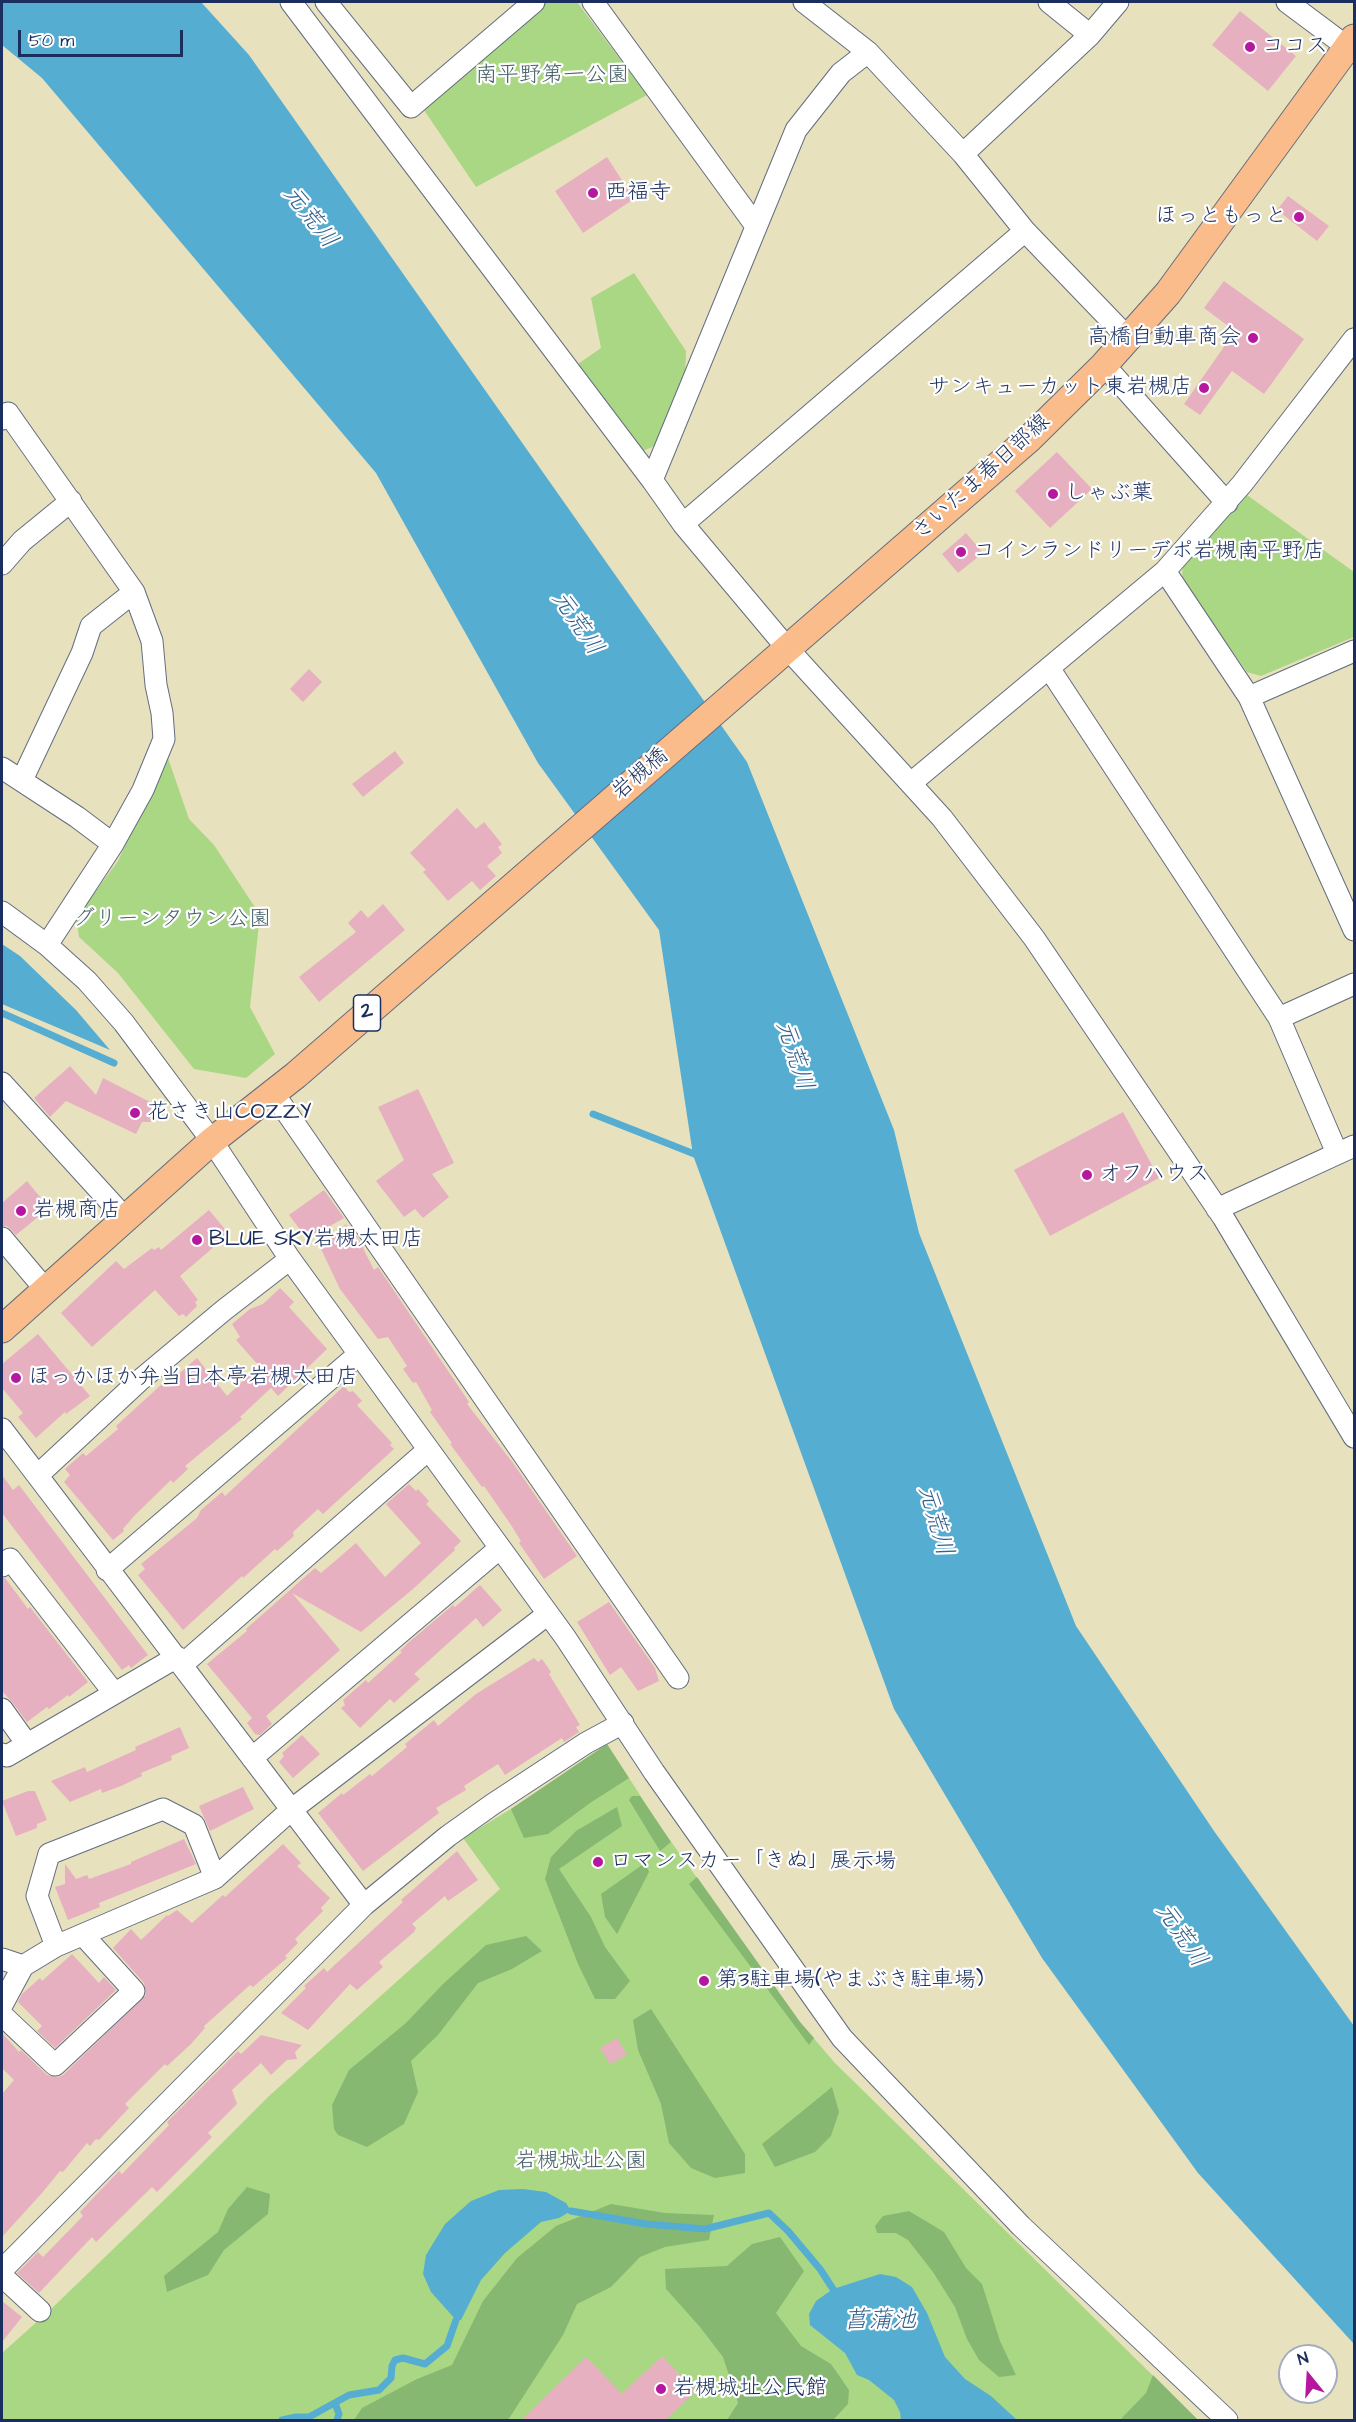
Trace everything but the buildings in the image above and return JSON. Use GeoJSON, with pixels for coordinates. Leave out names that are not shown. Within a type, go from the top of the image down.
{"type":"FeatureCollection","features":[{"type":"Feature","properties":{"kind":"main road","name":"さいたま春日部線"},"geometry":{"type":"LineString","coordinates":[[764,669],[1030,438],[1104,364],[1168,293],[1352,46]]}},
{"type":"Feature","properties":{"kind":"main road","name":"岩槻橋"},"geometry":{"type":"LineString","coordinates":[[274,1094],[764,669]]}},
{"type":"Feature","properties":{"kind":"main road","name":"2"},"geometry":{"type":"LineString","coordinates":[[2,1329],[212,1141],[274,1094]]}},
{"type":"Feature","properties":{"kind":"street"},"geometry":{"type":"LineString","coordinates":[[326,2],[411,107],[534,2]]}},
{"type":"Feature","properties":{"kind":"street"},"geometry":{"type":"LineString","coordinates":[[593,2],[756,226]]}},
{"type":"Feature","properties":{"kind":"street"},"geometry":{"type":"LineString","coordinates":[[804,2],[868,51],[963,154],[1025,231],[1127,337]]}},
{"type":"Feature","properties":{"kind":"street"},"geometry":{"type":"LineString","coordinates":[[1049,2],[1090,35]]}},
{"type":"Feature","properties":{"kind":"street"},"geometry":{"type":"LineString","coordinates":[[963,154],[1090,35],[1118,2]]}},
{"type":"Feature","properties":{"kind":"street"},"geometry":{"type":"LineString","coordinates":[[1287,2],[1352,46]]}},
{"type":"Feature","properties":{"kind":"street"},"geometry":{"type":"LineString","coordinates":[[294,3],[683,524],[787,648],[942,818],[1034,938],[1217,1209],[1354,1437]]}},
{"type":"Feature","properties":{"kind":"street"},"geometry":{"type":"LineString","coordinates":[[652,480],[796,130],[841,73],[868,51]]}},
{"type":"Feature","properties":{"kind":"street"},"geometry":{"type":"LineString","coordinates":[[683,524],[1025,231]]}},
{"type":"Feature","properties":{"kind":"street"},"geometry":{"type":"LineString","coordinates":[[911,783],[1165,571],[1227,503],[1354,339]]}},
{"type":"Feature","properties":{"kind":"street"},"geometry":{"type":"LineString","coordinates":[[1104,364],[1227,503]]}},
{"type":"Feature","properties":{"kind":"street"},"geometry":{"type":"LineString","coordinates":[[2,419],[8,413],[134,592],[152,641],[164,739],[143,789],[113,844],[47,945]]}},
{"type":"Feature","properties":{"kind":"street"},"geometry":{"type":"LineString","coordinates":[[2,564],[22,541],[71,501]]}},
{"type":"Feature","properties":{"kind":"street"},"geometry":{"type":"LineString","coordinates":[[1165,571],[1249,697],[1354,930]]}},
{"type":"Feature","properties":{"kind":"street"},"geometry":{"type":"LineString","coordinates":[[22,780],[77,663],[91,626],[134,592]]}},
{"type":"Feature","properties":{"kind":"street"},"geometry":{"type":"LineString","coordinates":[[1249,697],[1354,651]]}},
{"type":"Feature","properties":{"kind":"street"},"geometry":{"type":"LineString","coordinates":[[1049,669],[1279,1018],[1346,1150],[1217,1209]]}},
{"type":"Feature","properties":{"kind":"street"},"geometry":{"type":"LineString","coordinates":[[2,768],[113,844]]}},
{"type":"Feature","properties":{"kind":"street"},"geometry":{"type":"LineString","coordinates":[[2,912],[47,945],[87,981],[124,1023],[212,1141],[290,1259],[548,1614],[654,1772],[842,2038],[1021,2226],[1227,2421]]}},
{"type":"Feature","properties":{"kind":"street"},"geometry":{"type":"LineString","coordinates":[[1279,1018],[1354,984]]}},
{"type":"Feature","properties":{"kind":"street"},"geometry":{"type":"LineString","coordinates":[[2,1083],[125,1218]]}},
{"type":"Feature","properties":{"kind":"street"},"geometry":{"type":"LineString","coordinates":[[274,1094],[678,1678]]}},
{"type":"Feature","properties":{"kind":"street"},"geometry":{"type":"LineString","coordinates":[[2,1238],[45,1289]]}},
{"type":"Feature","properties":{"kind":"street"},"geometry":{"type":"LineString","coordinates":[[38,1475],[147,1374],[290,1259]]}},
{"type":"Feature","properties":{"kind":"street"},"geometry":{"type":"LineString","coordinates":[[107,1570],[359,1354]]}},
{"type":"Feature","properties":{"kind":"street"},"geometry":{"type":"LineString","coordinates":[[2,1429],[364,1905]]}},
{"type":"Feature","properties":{"kind":"street"},"geometry":{"type":"LineString","coordinates":[[2,1755],[7,1756],[114,1693],[180,1661],[428,1450]]}},
{"type":"Feature","properties":{"kind":"street"},"geometry":{"type":"LineString","coordinates":[[252,1758],[500,1548]]}},
{"type":"Feature","properties":{"kind":"street"},"geometry":{"type":"LineString","coordinates":[[2,1566],[9,1560],[114,1693]]}},
{"type":"Feature","properties":{"kind":"street"},"geometry":{"type":"LineString","coordinates":[[2,2005],[23,1966],[56,1946],[215,1878],[291,1810],[548,1614]]}},
{"type":"Feature","properties":{"kind":"street"},"geometry":{"type":"LineString","coordinates":[[2,1709],[27,1744]]}},
{"type":"Feature","properties":{"kind":"street"},"geometry":{"type":"LineString","coordinates":[[2,2270],[364,1905],[448,1836],[484,1810],[566,1755],[623,1723]]}},
{"type":"Feature","properties":{"kind":"street"},"geometry":{"type":"LineString","coordinates":[[56,1946],[37,1896],[50,1854],[163,1809],[194,1825],[215,1878]]}},
{"type":"Feature","properties":{"kind":"street"},"geometry":{"type":"LineString","coordinates":[[2,2015],[55,2065],[134,1991],[83,1935]]}},
{"type":"Feature","properties":{"kind":"street"},"geometry":{"type":"LineString","coordinates":[[2,1959],[23,1966]]}},
{"type":"Feature","properties":{"kind":"street"},"geometry":{"type":"LineString","coordinates":[[2,2276],[40,2311]]}},
{"type":"Feature","properties":{"kind":"green space","name":"南平野第一公園"},"geometry":{"type":"Polygon","coordinates":[[[546,2],[577,2],[647,95],[476,187],[422,107],[546,2]]]}},
{"type":"Feature","properties":{"kind":"green space"},"geometry":{"type":"Polygon","coordinates":[[[634,273],[686,351],[685,382],[655,446],[640,452],[578,364],[601,348],[591,298],[634,273]]]}},
{"type":"Feature","properties":{"kind":"green space"},"geometry":{"type":"Polygon","coordinates":[[[1247,495],[1354,572],[1354,637],[1261,676],[1247,672],[1182,579],[1183,558],[1247,495]]]}},
{"type":"Feature","properties":{"kind":"green space","name":"グリーンタウン公園"},"geometry":{"type":"Polygon","coordinates":[[[167,755],[189,819],[214,845],[260,915],[250,1007],[275,1054],[246,1078],[194,1069],[118,973],[79,937],[76,918],[118,861],[167,755]]]}},
{"type":"Feature","properties":{"kind":"green space","name":"岩槻城址公園"},"geometry":{"type":"Polygon","coordinates":[[[607,1744],[662,1829],[800,2022],[834,2062],[1198,2420],[2,2420],[2,2353],[50,2310],[269,2096],[500,1889],[463,1838],[511,1809],[607,1744]]]}},
{"type":"Feature","properties":{"kind":"green space"},"geometry":{"type":"Polygon","coordinates":[[[607,1744],[629,1778],[548,1834],[524,1838],[511,1809],[607,1744]]]}},
{"type":"Feature","properties":{"kind":"green space"},"geometry":{"type":"Polygon","coordinates":[[[632,1796],[640,1796],[671,1842],[660,1851],[629,1800],[632,1796]]]}},
{"type":"Feature","properties":{"kind":"green space"},"geometry":{"type":"Polygon","coordinates":[[[617,1807],[622,1826],[559,1869],[591,1917],[605,1947],[630,1981],[615,1999],[595,1999],[578,1964],[545,1879],[551,1857],[576,1831],[617,1807]]]}},
{"type":"Feature","properties":{"kind":"green space"},"geometry":{"type":"Polygon","coordinates":[[[645,1863],[649,1872],[617,1934],[605,1917],[601,1894],[645,1863]]]}},
{"type":"Feature","properties":{"kind":"green space"},"geometry":{"type":"Polygon","coordinates":[[[697,1877],[800,2022],[814,2038],[809,2045],[689,1884],[697,1877]]]}},
{"type":"Feature","properties":{"kind":"green space"},"geometry":{"type":"Polygon","coordinates":[[[526,1936],[542,1951],[512,1969],[478,1983],[438,2035],[411,2061],[418,2092],[404,2124],[367,2147],[338,2135],[334,2129],[332,2105],[349,2070],[406,2023],[442,1985],[486,1945],[526,1936]]]}},
{"type":"Feature","properties":{"kind":"green space"},"geometry":{"type":"Polygon","coordinates":[[[651,2009],[745,2154],[745,2173],[715,2178],[691,2168],[669,2143],[661,2104],[638,2050],[633,2020],[651,2009]]]}},
{"type":"Feature","properties":{"kind":"green space"},"geometry":{"type":"Polygon","coordinates":[[[832,2087],[839,2112],[831,2136],[815,2152],[775,2167],[762,2144],[832,2087]]]}},
{"type":"Feature","properties":{"kind":"green space"},"geometry":{"type":"Polygon","coordinates":[[[247,2187],[270,2194],[268,2214],[224,2250],[208,2275],[167,2292],[164,2276],[218,2232],[228,2209],[247,2187]]]}},
{"type":"Feature","properties":{"kind":"green space"},"geometry":{"type":"Polygon","coordinates":[[[611,2204],[665,2213],[714,2215],[709,2240],[665,2247],[640,2257],[611,2287],[577,2304],[563,2335],[508,2420],[354,2420],[362,2408],[417,2379],[452,2365],[483,2301],[517,2258],[556,2226],[611,2204]]]}},
{"type":"Feature","properties":{"kind":"green space"},"geometry":{"type":"Polygon","coordinates":[[[909,2211],[944,2232],[966,2268],[982,2284],[1000,2341],[1016,2375],[999,2377],[979,2360],[967,2339],[955,2307],[933,2272],[908,2240],[896,2233],[877,2233],[875,2226],[883,2216],[909,2211]]]}},
{"type":"Feature","properties":{"kind":"green space"},"geometry":{"type":"Polygon","coordinates":[[[780,2237],[804,2271],[776,2313],[801,2346],[831,2364],[849,2390],[848,2404],[833,2420],[727,2420],[738,2403],[723,2357],[666,2289],[665,2269],[727,2266],[752,2244],[780,2237]]]}},
{"type":"Feature","properties":{"kind":"green space"},"geometry":{"type":"Polygon","coordinates":[[[1153,2375],[1198,2420],[1120,2420],[1146,2393],[1153,2375]]]}},
{"type":"Feature","properties":{"kind":"water","name":"元荒川"},"geometry":{"type":"Polygon","coordinates":[[[2,2],[201,2],[249,55],[747,762],[894,1130],[919,1233],[1076,1626],[1214,1831],[1354,2026],[1354,2344],[1198,2173],[1042,1958],[894,1709],[693,1155],[659,930],[538,763],[376,473],[42,78],[2,45],[2,2]]]}},
{"type":"Feature","properties":{"kind":"water"},"geometry":{"type":"Polygon","coordinates":[[[2,944],[20,956],[76,1010],[110,1050],[2,1004],[2,944]]]}},
{"type":"Feature","properties":{"kind":"water"},"geometry":{"type":"Polygon","coordinates":[[[523,2189],[546,2192],[566,2203],[571,2211],[559,2218],[541,2222],[505,2253],[481,2280],[461,2320],[456,2320],[431,2292],[423,2274],[426,2255],[445,2224],[471,2201],[499,2190],[523,2189]]]}},
{"type":"Feature","properties":{"kind":"water","name":"菖蒲池"},"geometry":{"type":"Polygon","coordinates":[[[880,2274],[896,2277],[912,2287],[927,2313],[945,2357],[965,2379],[991,2396],[1017,2420],[901,2420],[894,2400],[869,2380],[857,2375],[845,2353],[810,2325],[809,2314],[816,2301],[833,2289],[880,2274]]]}},
{"type":"Feature","properties":{"kind":"waterway"},"geometry":{"type":"LineString","coordinates":[[2,1013],[114,1063]]}},
{"type":"Feature","properties":{"kind":"waterway"},"geometry":{"type":"LineString","coordinates":[[593,1114],[702,1157]]}},
{"type":"Feature","properties":{"kind":"waterway"},"geometry":{"type":"LineString","coordinates":[[571,2211],[646,2224],[705,2229],[769,2213],[788,2231],[820,2269],[833,2289]]}},
{"type":"Feature","properties":{"kind":"waterway"},"geometry":{"type":"LineString","coordinates":[[282,2420],[309,2417],[349,2395],[379,2390],[391,2378],[395,2360],[403,2358],[425,2364],[447,2346],[456,2320]]}},
{"type":"Feature","properties":{"kind":"waterway"},"geometry":{"type":"LineString","coordinates":[[335,2403],[339,2414],[337,2420]]}},
{"type":"Feature","properties":{"kind":"place","name":"ココス"},"geometry":{"type":"Point","coordinates":[1250,47]}},
{"type":"Feature","properties":{"kind":"place","name":"西福寺"},"geometry":{"type":"Point","coordinates":[593,193]}},
{"type":"Feature","properties":{"kind":"place","name":"ほっともっと"},"geometry":{"type":"Point","coordinates":[1299,217]}},
{"type":"Feature","properties":{"kind":"place","name":"高橋自動車商会"},"geometry":{"type":"Point","coordinates":[1253,338]}},
{"type":"Feature","properties":{"kind":"place","name":"サンキューカット東岩槻店"},"geometry":{"type":"Point","coordinates":[1204,388]}},
{"type":"Feature","properties":{"kind":"place","name":"しゃぶ葉"},"geometry":{"type":"Point","coordinates":[1053,494]}},
{"type":"Feature","properties":{"kind":"place","name":"コインランドリーデポ岩槻南平野店"},"geometry":{"type":"Point","coordinates":[961,552]}},
{"type":"Feature","properties":{"kind":"place","name":"花さき山COZZY"},"geometry":{"type":"Point","coordinates":[135,1113]}},
{"type":"Feature","properties":{"kind":"place","name":"オフハウス"},"geometry":{"type":"Point","coordinates":[1087,1175]}},
{"type":"Feature","properties":{"kind":"place","name":"岩槻商店"},"geometry":{"type":"Point","coordinates":[21,1211]}},
{"type":"Feature","properties":{"kind":"place","name":"BLUE SKY岩槻太田店"},"geometry":{"type":"Point","coordinates":[197,1240]}},
{"type":"Feature","properties":{"kind":"place","name":"ほっかほか弁当日本亭岩槻太田店"},"geometry":{"type":"Point","coordinates":[16,1378]}},
{"type":"Feature","properties":{"kind":"place","name":"ロマンスカー「きぬ」展示場"},"geometry":{"type":"Point","coordinates":[598,1862]}},
{"type":"Feature","properties":{"kind":"place","name":"第3駐車場(やまぶき駐車場)"},"geometry":{"type":"Point","coordinates":[704,1981]}},
{"type":"Feature","properties":{"kind":"place","name":"岩槻城址公民館"},"geometry":{"type":"Point","coordinates":[661,2389]}}]}
